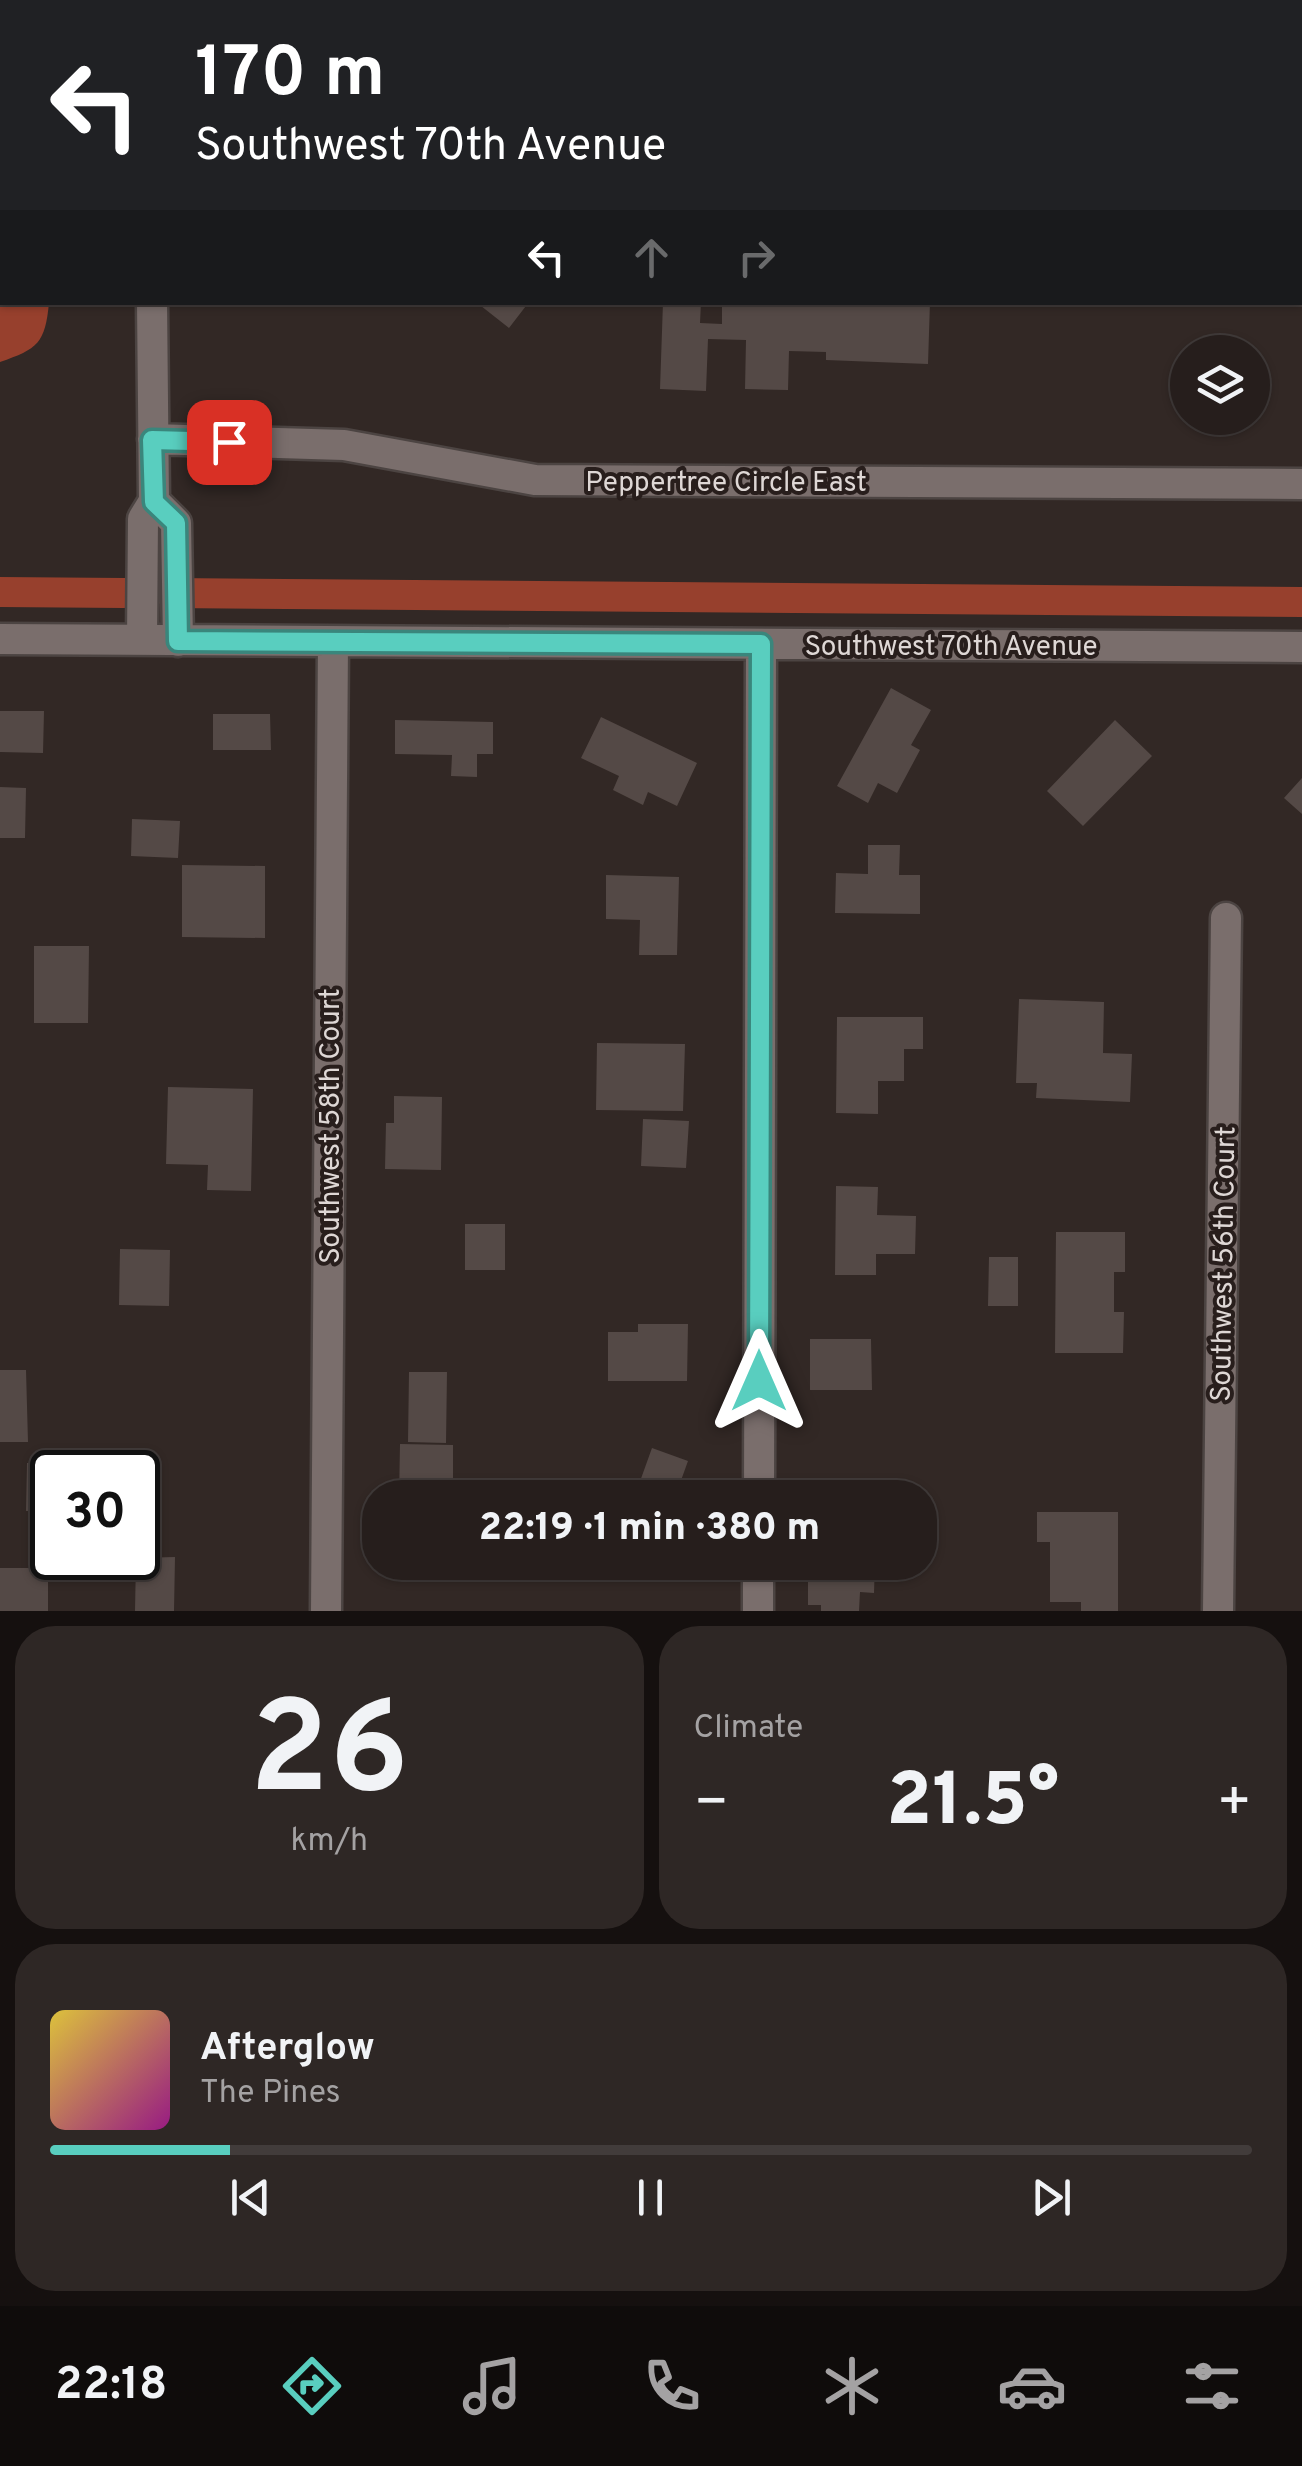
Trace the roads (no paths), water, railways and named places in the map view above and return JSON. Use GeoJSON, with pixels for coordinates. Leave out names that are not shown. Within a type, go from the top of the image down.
{"type":"FeatureCollection","features":[{"type":"Feature","properties":{"kind":"street"},"geometry":{"type":"LineString","coordinates":[[142,640],[143,518],[154,502],[152,305]]}},
{"type":"Feature","properties":{"kind":"street","name":"Peppertree Circle East"},"geometry":{"type":"LineString","coordinates":[[152,440],[344,445],[535,480],[1302,484]]}},
{"type":"Feature","properties":{"kind":"street"},"geometry":{"type":"LineString","coordinates":[[154,502],[176,523],[178,641]]}},
{"type":"Feature","properties":{"kind":"street","name":"Southwest 70th Avenue"},"geometry":{"type":"LineString","coordinates":[[0,640],[1302,647]]}},
{"type":"Feature","properties":{"kind":"street","name":"Southwest 58th Court"},"geometry":{"type":"LineString","coordinates":[[326,1611],[333,642]]}},
{"type":"Feature","properties":{"kind":"street"},"geometry":{"type":"LineString","coordinates":[[758,1480],[761,644]]}},
{"type":"Feature","properties":{"kind":"street","name":"Southwest 56th Court"},"geometry":{"type":"LineString","coordinates":[[1218,1611],[1226,918]]}},
{"type":"Feature","properties":{"kind":"street"},"geometry":{"type":"LineString","coordinates":[[758,1580],[758,1611]]}},
{"type":"Feature","properties":{"kind":"waterway"},"geometry":{"type":"LineString","coordinates":[[0,592],[124,593]]}},
{"type":"Feature","properties":{"kind":"waterway"},"geometry":{"type":"LineString","coordinates":[[170,593],[1302,602]]}}]}
